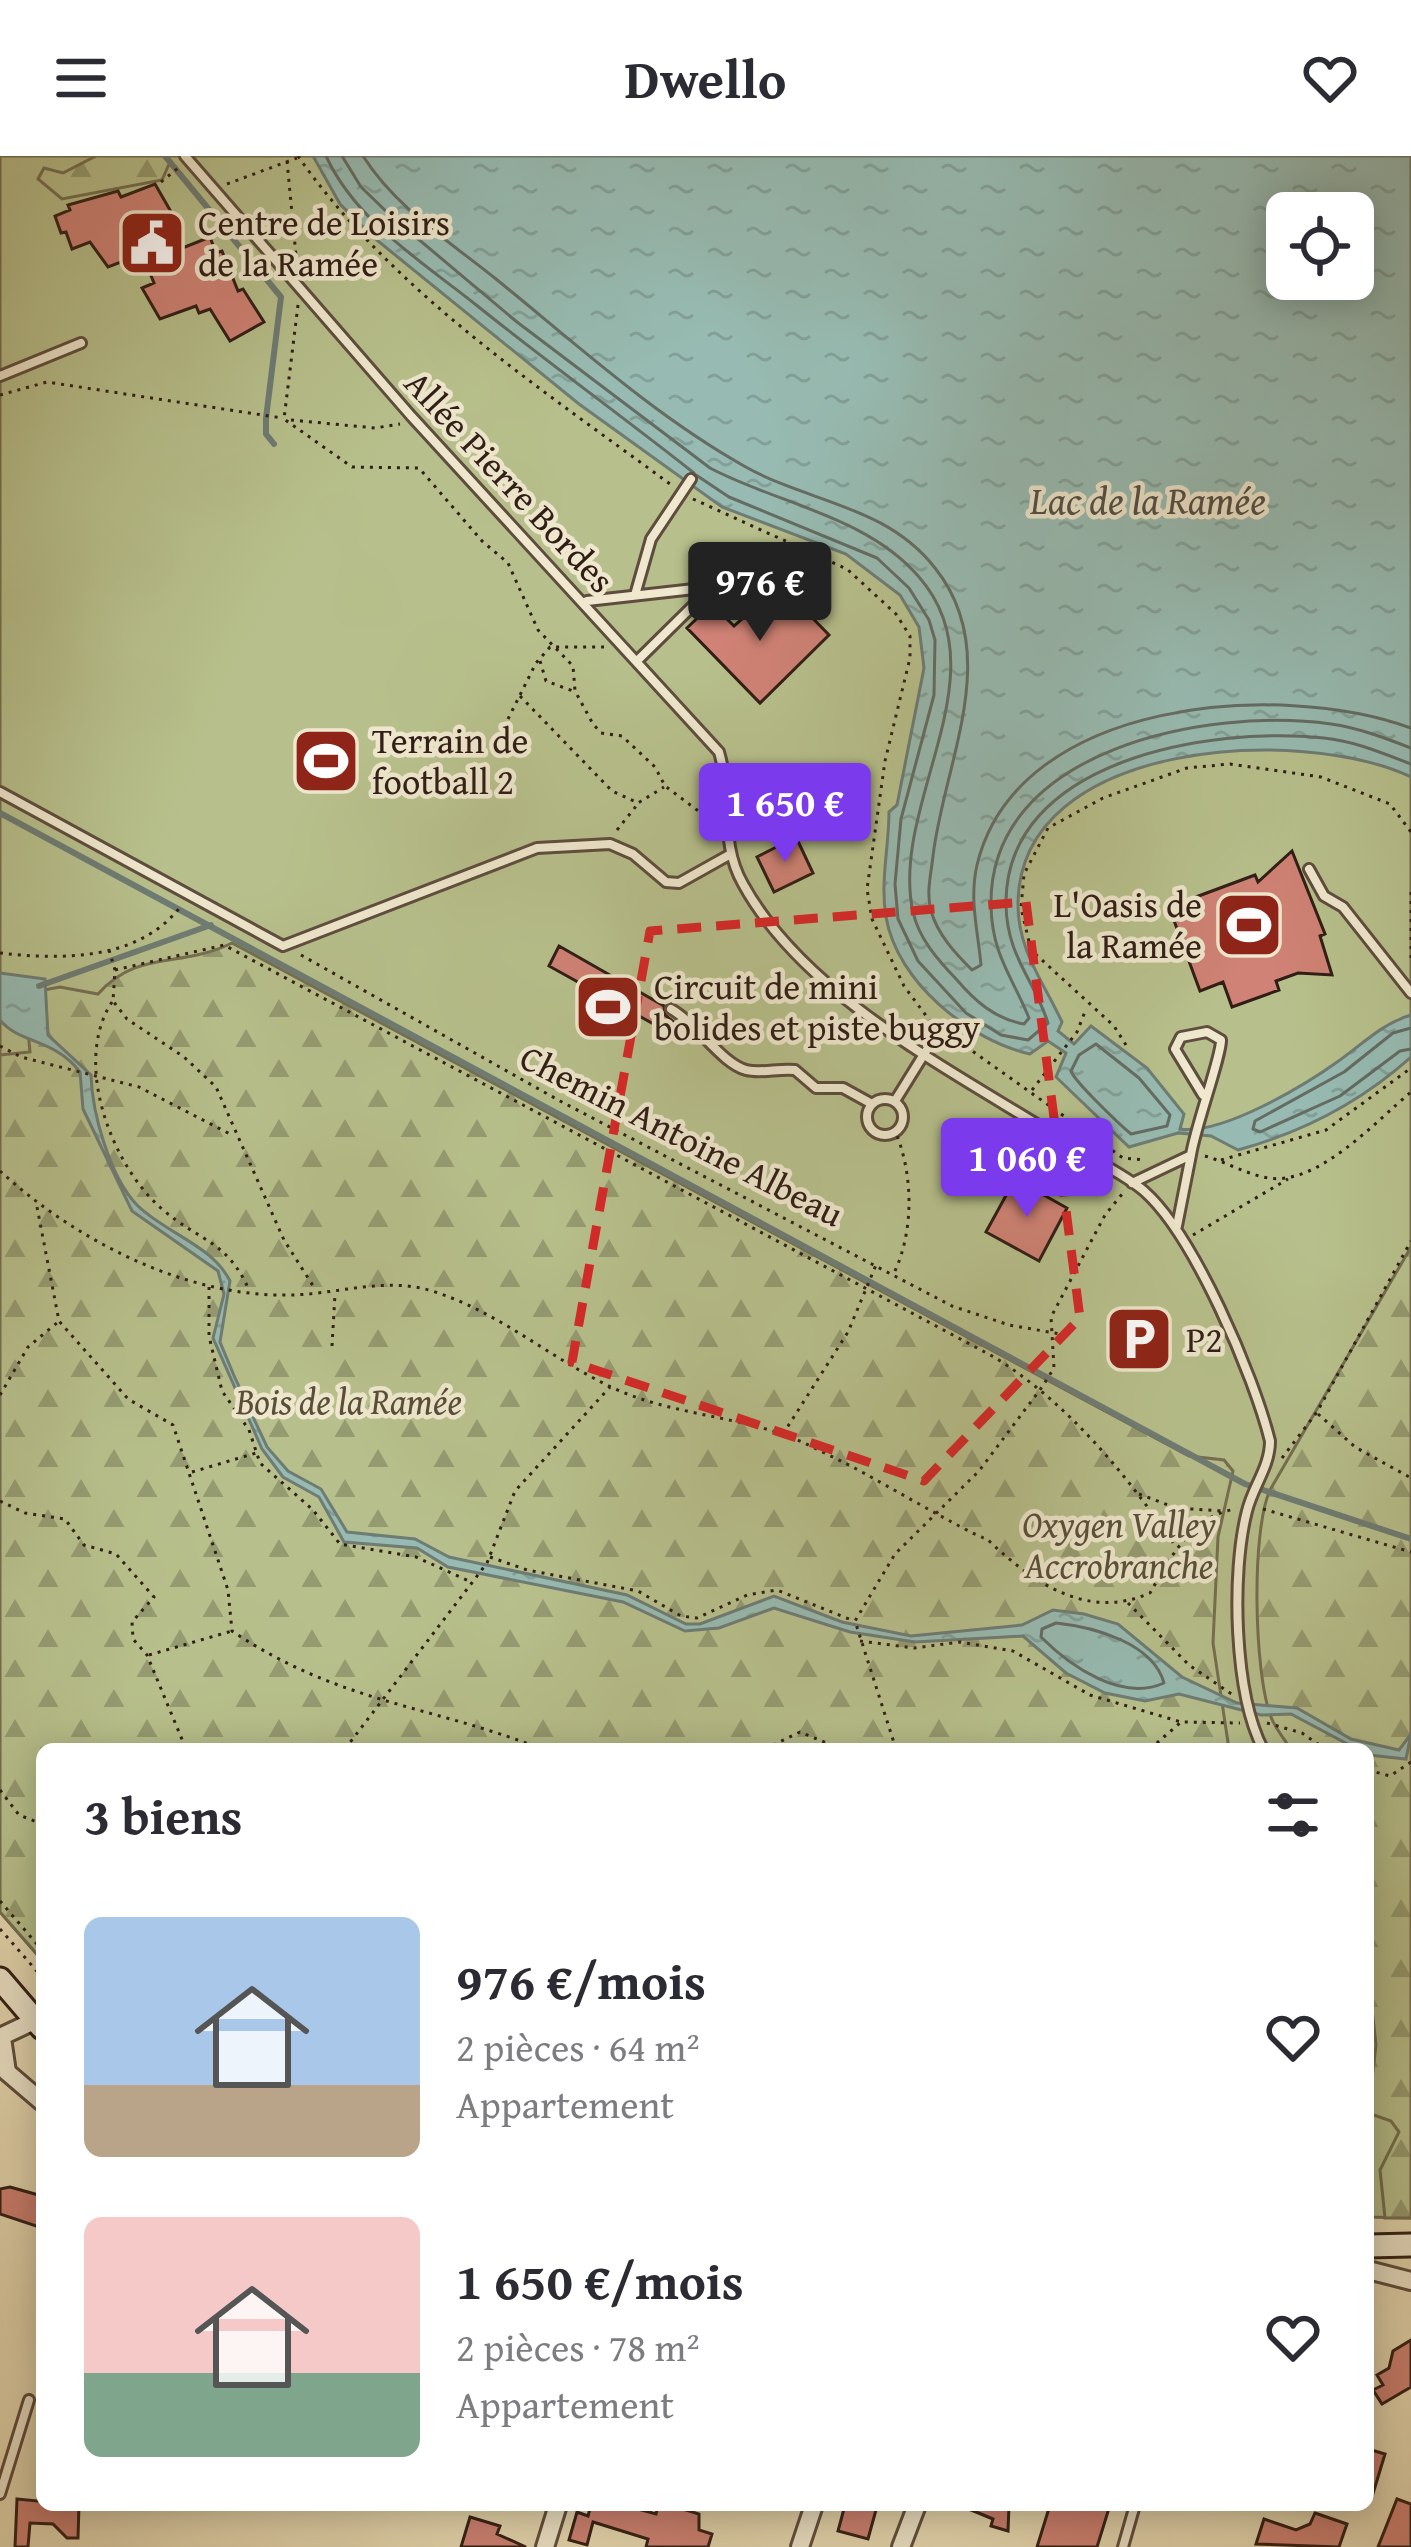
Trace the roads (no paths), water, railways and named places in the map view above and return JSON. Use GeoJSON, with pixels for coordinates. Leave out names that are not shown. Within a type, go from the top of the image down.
{"type":"FeatureCollection","features":[{"type":"Feature","properties":{"kind":"main road"},"geometry":{"type":"LineString","coordinates":[[0,1978],[36,2020]]}},
{"type":"Feature","properties":{"kind":"main road"},"geometry":{"type":"LineString","coordinates":[[1374,2246],[1409,2245]]}},
{"type":"Feature","properties":{"kind":"street"},"geometry":{"type":"LineString","coordinates":[[36,2025],[1,2038],[3,2074],[36,2098]]}},
{"type":"Feature","properties":{"kind":"street"},"geometry":{"type":"LineString","coordinates":[[1376,2273],[1409,2281]]}},
{"type":"Feature","properties":{"kind":"street"},"geometry":{"type":"LineString","coordinates":[[545,2547],[556,2511]]}},
{"type":"Feature","properties":{"kind":"street"},"geometry":{"type":"LineString","coordinates":[[800,2547],[812,2511]]}},
{"type":"Feature","properties":{"kind":"street"},"geometry":{"type":"LineString","coordinates":[[901,2547],[915,2511]]}},
{"type":"Feature","properties":{"kind":"lane","name":"Allée Pierre Bordes"},"geometry":{"type":"LineString","coordinates":[[185,156],[412,417],[623,641],[719,752],[730,796],[729,855],[762,916],[790,949],[826,982],[926,1051],[1132,1183],[1176,1227],[1262,1411],[1270,1457],[1252,1513],[1239,1605],[1249,1720],[1260,1743]]}},
{"type":"Feature","properties":{"kind":"lane"},"geometry":{"type":"LineString","coordinates":[[0,376],[81,344]]}},
{"type":"Feature","properties":{"kind":"lane"},"geometry":{"type":"LineString","coordinates":[[634,596],[651,538],[692,479]]}},
{"type":"Feature","properties":{"kind":"lane"},"geometry":{"type":"LineString","coordinates":[[585,601],[759,582]]}},
{"type":"Feature","properties":{"kind":"lane"},"geometry":{"type":"LineString","coordinates":[[639,659],[712,587]]}},
{"type":"Feature","properties":{"kind":"lane"},"geometry":{"type":"LineString","coordinates":[[0,791],[283,946],[521,852],[610,844],[633,854],[665,882],[690,879],[729,855]]}},
{"type":"Feature","properties":{"kind":"lane"},"geometry":{"type":"LineString","coordinates":[[1309,869],[1324,896],[1343,907],[1411,993]]}},
{"type":"Feature","properties":{"kind":"lane"},"geometry":{"type":"LineString","coordinates":[[671,1009],[700,1026],[716,1052],[745,1070],[795,1070],[816,1088],[843,1088],[872,1104],[895,1101]]}},
{"type":"Feature","properties":{"kind":"lane"},"geometry":{"type":"LineString","coordinates":[[1176,1227],[1196,1120],[1222,1052],[1221,1040],[1207,1031],[1181,1037],[1175,1048],[1203,1095]]}},
{"type":"Feature","properties":{"kind":"lane"},"geometry":{"type":"LineString","coordinates":[[895,1101],[926,1051]]}},
{"type":"Feature","properties":{"kind":"lane"},"geometry":{"type":"LineString","coordinates":[[872,1104],[868,1125],[886,1136],[904,1123],[895,1101]]}},
{"type":"Feature","properties":{"kind":"lane"},"geometry":{"type":"LineString","coordinates":[[1132,1183],[1191,1155]]}},
{"type":"Feature","properties":{"kind":"lane"},"geometry":{"type":"LineString","coordinates":[[0,2494],[29,2400]]}},
{"type":"Feature","properties":{"kind":"lane"},"geometry":{"type":"LineString","coordinates":[[1123,2547],[1133,2511]]}},
{"type":"Feature","properties":{"kind":"water","name":"Lac de la Ramée"},"geometry":{"type":"Polygon","coordinates":[[[313,156],[1411,156],[1411,777],[1363,761],[1304,752],[1240,751],[1175,759],[1115,777],[1065,806],[1031,848],[1018,902],[1026,950],[1062,1022],[1058,1031],[1074,1044],[1091,1026],[1147,1068],[1184,1114],[1180,1129],[1240,1117],[1285,1095],[1382,1028],[1411,1015],[1411,1057],[1351,1101],[1262,1143],[1238,1150],[1211,1136],[1178,1133],[1129,1147],[1056,1077],[1066,1053],[1048,1041],[1030,1054],[1007,1047],[939,1005],[905,964],[893,941],[884,904],[889,812],[897,805],[924,668],[919,627],[900,595],[846,554],[722,507],[579,404],[373,237],[340,204],[313,156]]]}},
{"type":"Feature","properties":{"kind":"water"},"geometry":{"type":"Polygon","coordinates":[[[0,973],[45,979],[48,1035],[91,1075],[99,1125],[127,1193],[161,1224],[212,1258],[230,1281],[220,1342],[267,1447],[288,1471],[321,1489],[347,1532],[415,1539],[449,1557],[627,1595],[686,1624],[700,1624],[774,1596],[842,1622],[911,1636],[1022,1625],[1053,1610],[1084,1614],[1118,1624],[1182,1677],[1237,1703],[1297,1708],[1351,1739],[1368,1743],[1346,1743],[1291,1714],[1261,1715],[1179,1694],[1145,1701],[1105,1693],[1066,1673],[1023,1636],[915,1642],[850,1632],[774,1608],[719,1628],[685,1631],[623,1602],[448,1567],[417,1548],[344,1542],[319,1497],[283,1477],[262,1449],[213,1338],[224,1294],[218,1271],[132,1211],[83,1109],[80,1072],[59,1053],[0,1020],[0,973]]]}},
{"type":"Feature","properties":{"kind":"water"},"geometry":{"type":"Polygon","coordinates":[[[1411,1734],[1406,1759],[1374,1756],[1374,1744],[1399,1750],[1411,1734]]]}},
{"type":"Feature","properties":{"kind":"waterway"},"geometry":{"type":"LineString","coordinates":[[165,156],[281,297],[266,418],[266,434],[274,444]]}},
{"type":"Feature","properties":{"kind":"waterway"},"geometry":{"type":"LineString","coordinates":[[0,813],[1245,1484],[1411,1539]]}},
{"type":"Feature","properties":{"kind":"waterway"},"geometry":{"type":"LineString","coordinates":[[39,986],[211,925]]}},
{"type":"Feature","properties":{"kind":"place","name":"Centre de Loisirs de la Ramée"},"geometry":{"type":"Point","coordinates":[152,243]}},
{"type":"Feature","properties":{"kind":"place","name":"Terrain de football 2"},"geometry":{"type":"Point","coordinates":[326,761]}},
{"type":"Feature","properties":{"kind":"place","name":"L'Oasis de la Ramée"},"geometry":{"type":"Point","coordinates":[1249,925]}},
{"type":"Feature","properties":{"kind":"place","name":"Circuit de mini bolides et piste buggy"},"geometry":{"type":"Point","coordinates":[608,1007]}},
{"type":"Feature","properties":{"kind":"place","name":"P2"},"geometry":{"type":"Point","coordinates":[1139,1339]}},
{"type":"Feature","properties":{"kind":"park label","name":"Bois de la Ramée"},"geometry":{"type":"Point","coordinates":[349,1401]}},
{"type":"Feature","properties":{"kind":"park label","name":"Oxygen Valley Accrobranche"},"geometry":{"type":"Point","coordinates":[1119,1544]}}]}
